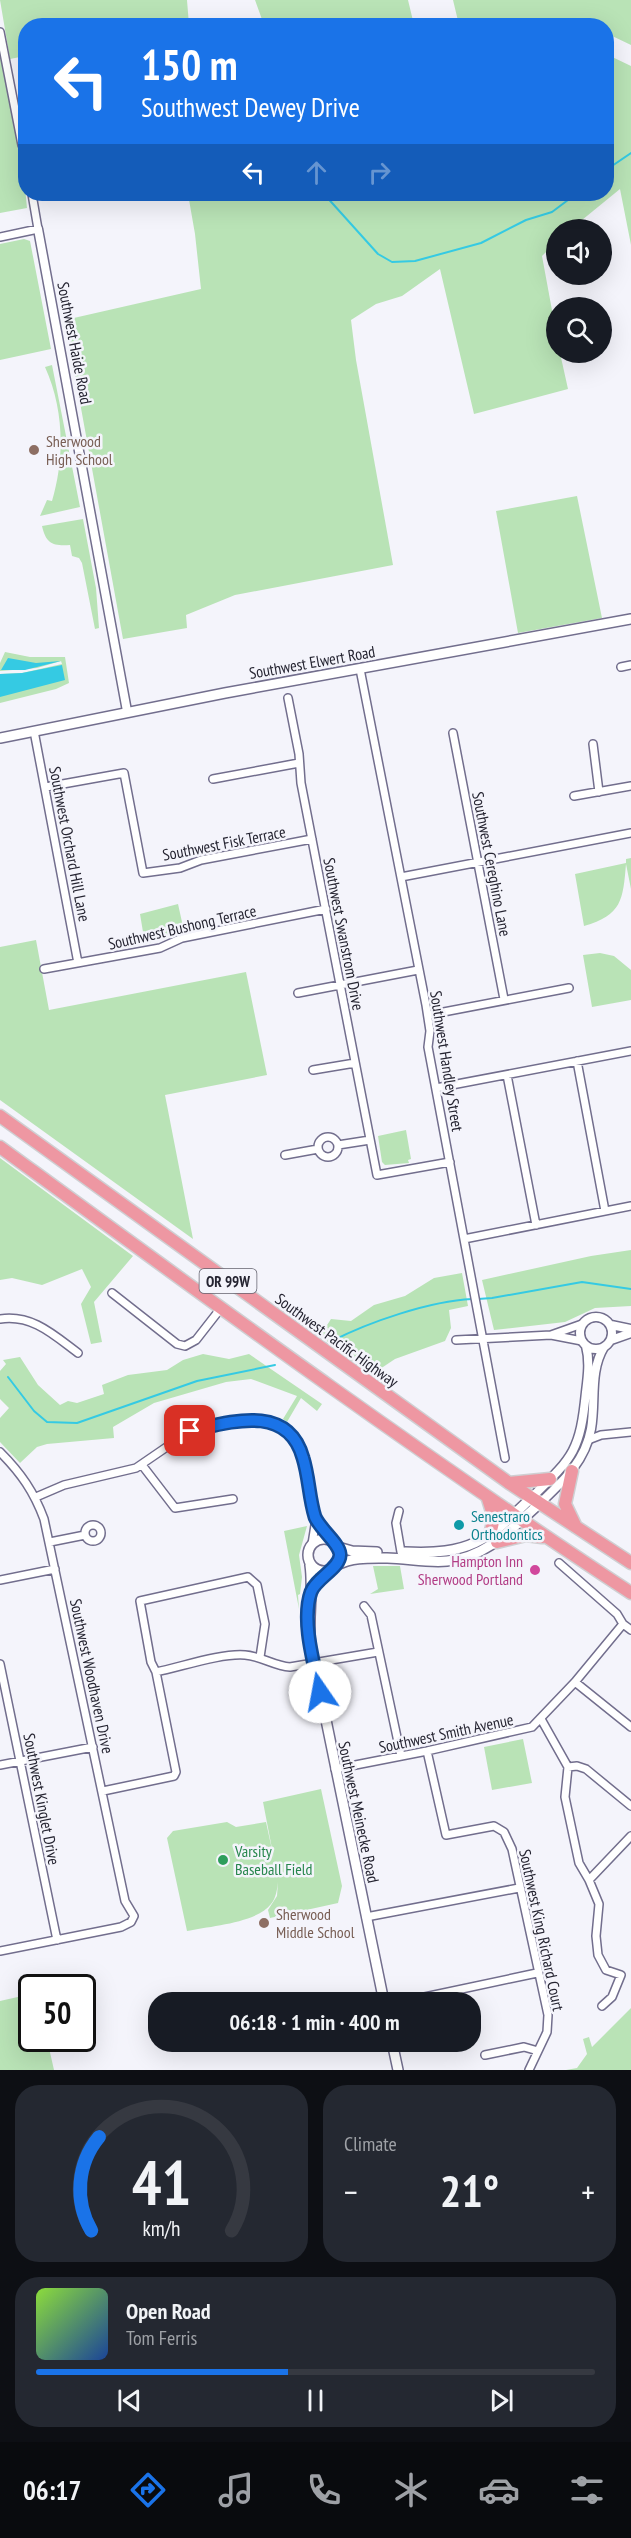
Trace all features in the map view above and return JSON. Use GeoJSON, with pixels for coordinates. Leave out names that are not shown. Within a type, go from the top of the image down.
{"type":"FeatureCollection","features":[{"type":"Feature","properties":{"kind":"highway","name":"Southwest Pacific Highway"},"geometry":{"type":"LineString","coordinates":[[0,1116],[508,1483],[631,1563]]}},
{"type":"Feature","properties":{"kind":"highway","name":"OR 99W"},"geometry":{"type":"LineString","coordinates":[[0,1147],[488,1499],[631,1593]]}},
{"type":"Feature","properties":{"kind":"highway"},"geometry":{"type":"LineString","coordinates":[[572,1471],[565,1504],[576,1528]]}},
{"type":"Feature","properties":{"kind":"highway"},"geometry":{"type":"LineString","coordinates":[[508,1483],[549,1479]]}},
{"type":"Feature","properties":{"kind":"highway"},"geometry":{"type":"LineString","coordinates":[[488,1499],[494,1518],[494,1539],[526,1535],[546,1538]]}},
{"type":"Feature","properties":{"kind":"main road","name":"Southwest Elwert Road"},"geometry":{"type":"LineString","coordinates":[[0,738],[128,711],[631,619]]}},
{"type":"Feature","properties":{"kind":"main road"},"geometry":{"type":"LineString","coordinates":[[312,1590],[328,1571],[356,1558],[446,1561],[478,1553],[535,1501]]}},
{"type":"Feature","properties":{"kind":"main road"},"geometry":{"type":"LineString","coordinates":[[328,1571],[318,1571],[310,1565],[308,1554],[312,1544],[320,1539],[352,1551],[401,1552],[453,1551],[494,1539]]}},
{"type":"Feature","properties":{"kind":"main road"},"geometry":{"type":"LineString","coordinates":[[334,1543],[340,1556],[337,1565]]}},
{"type":"Feature","properties":{"kind":"main road","name":"Southwest Meinecke Road"},"geometry":{"type":"LineString","coordinates":[[310,1565],[312,1590],[309,1629],[314,1664],[382,1992]]}},
{"type":"Feature","properties":{"kind":"main road"},"geometry":{"type":"LineString","coordinates":[[394,2052],[398,2070]]}},
{"type":"Feature","properties":{"kind":"street"},"geometry":{"type":"LineString","coordinates":[[0,32],[18,124]]}},
{"type":"Feature","properties":{"kind":"street","name":"Southwest Haide Road"},"geometry":{"type":"LineString","coordinates":[[33,201],[128,711]]}},
{"type":"Feature","properties":{"kind":"street"},"geometry":{"type":"LineString","coordinates":[[0,237],[38,229]]}},
{"type":"Feature","properties":{"kind":"street"},"geometry":{"type":"LineString","coordinates":[[621,667],[631,665]]}},
{"type":"Feature","properties":{"kind":"street","name":"Southwest Handley Street"},"geometry":{"type":"LineString","coordinates":[[360,669],[428,1014],[428,1047],[506,1458]]}},
{"type":"Feature","properties":{"kind":"street","name":"Southwest Swanstrom Drive"},"geometry":{"type":"LineString","coordinates":[[288,698],[312,839],[377,1175],[450,1162]]}},
{"type":"Feature","properties":{"kind":"street","name":"Southwest Orchard Hill Lane"},"geometry":{"type":"LineString","coordinates":[[34,730],[78,963]]}},
{"type":"Feature","properties":{"kind":"street","name":"Southwest Cereghino Lane"},"geometry":{"type":"LineString","coordinates":[[453,733],[504,999]]}},
{"type":"Feature","properties":{"kind":"street"},"geometry":{"type":"LineString","coordinates":[[593,744],[599,792]]}},
{"type":"Feature","properties":{"kind":"street"},"geometry":{"type":"LineString","coordinates":[[213,779],[299,763]]}},
{"type":"Feature","properties":{"kind":"street","name":"Southwest Fisk Terrace"},"geometry":{"type":"LineString","coordinates":[[46,787],[124,773],[143,873],[180,868],[201,860],[312,839]]}},
{"type":"Feature","properties":{"kind":"street"},"geometry":{"type":"LineString","coordinates":[[574,796],[631,786]]}},
{"type":"Feature","properties":{"kind":"street"},"geometry":{"type":"LineString","coordinates":[[401,877],[631,833]]}},
{"type":"Feature","properties":{"kind":"street","name":"Southwest Bushong Terrace"},"geometry":{"type":"LineString","coordinates":[[44,969],[160,948],[182,938],[326,909]]}},
{"type":"Feature","properties":{"kind":"street"},"geometry":{"type":"LineString","coordinates":[[298,993],[418,970]]}},
{"type":"Feature","properties":{"kind":"street"},"geometry":{"type":"LineString","coordinates":[[428,1014],[569,988]]}},
{"type":"Feature","properties":{"kind":"street"},"geometry":{"type":"LineString","coordinates":[[436,1088],[631,1051]]}},
{"type":"Feature","properties":{"kind":"street"},"geometry":{"type":"LineString","coordinates":[[577,1061],[605,1211]]}},
{"type":"Feature","properties":{"kind":"street"},"geometry":{"type":"LineString","coordinates":[[313,1070],[355,1063]]}},
{"type":"Feature","properties":{"kind":"street"},"geometry":{"type":"LineString","coordinates":[[507,1075],[537,1225]]}},
{"type":"Feature","properties":{"kind":"street"},"geometry":{"type":"LineString","coordinates":[[328,1137],[336,1140],[338,1145],[336,1152],[330,1157],[325,1157],[318,1149],[321,1139],[328,1137]]}},
{"type":"Feature","properties":{"kind":"street"},"geometry":{"type":"LineString","coordinates":[[338,1145],[370,1140]]}},
{"type":"Feature","properties":{"kind":"street"},"geometry":{"type":"LineString","coordinates":[[285,1155],[318,1149]]}},
{"type":"Feature","properties":{"kind":"street"},"geometry":{"type":"LineString","coordinates":[[464,1239],[631,1206]]}},
{"type":"Feature","properties":{"kind":"street"},"geometry":{"type":"LineString","coordinates":[[112,1293],[177,1344],[184,1346],[196,1340],[221,1308]]}},
{"type":"Feature","properties":{"kind":"street"},"geometry":{"type":"LineString","coordinates":[[551,1335],[582,1324],[590,1317],[599,1316],[611,1325],[631,1329]]}},
{"type":"Feature","properties":{"kind":"street"},"geometry":{"type":"LineString","coordinates":[[0,1319],[22,1318],[37,1323],[78,1353]]}},
{"type":"Feature","properties":{"kind":"street"},"geometry":{"type":"LineString","coordinates":[[535,1501],[549,1479],[574,1451],[583,1425],[589,1367],[580,1331],[582,1324]]}},
{"type":"Feature","properties":{"kind":"street"},"geometry":{"type":"LineString","coordinates":[[611,1325],[611,1340]]}},
{"type":"Feature","properties":{"kind":"street"},"geometry":{"type":"LineString","coordinates":[[535,1501],[572,1471],[588,1440],[596,1364],[604,1347],[611,1340],[631,1333]]}},
{"type":"Feature","properties":{"kind":"street"},"geometry":{"type":"LineString","coordinates":[[456,1340],[551,1335],[584,1343],[595,1349],[604,1347]]}},
{"type":"Feature","properties":{"kind":"street"},"geometry":{"type":"LineString","coordinates":[[36,1497],[64,1485],[127,1472],[142,1465],[190,1431],[249,1419],[269,1422],[288,1433],[301,1451],[316,1519],[312,1544]]}},
{"type":"Feature","properties":{"kind":"street"},"geometry":{"type":"LineString","coordinates":[[591,1425],[601,1435]]}},
{"type":"Feature","properties":{"kind":"street"},"geometry":{"type":"LineString","coordinates":[[588,1440],[601,1435],[631,1432]]}},
{"type":"Feature","properties":{"kind":"street","name":"Southwest Woodhaven Drive"},"geometry":{"type":"LineString","coordinates":[[0,1452],[18,1470],[36,1497],[50,1542],[125,1901],[135,1916],[131,1923],[121,1927],[57,1940]]}},
{"type":"Feature","properties":{"kind":"street"},"geometry":{"type":"LineString","coordinates":[[142,1465],[176,1508],[233,1499]]}},
{"type":"Feature","properties":{"kind":"street"},"geometry":{"type":"LineString","coordinates":[[399,1511],[396,1523],[401,1552]]}},
{"type":"Feature","properties":{"kind":"street"},"geometry":{"type":"LineString","coordinates":[[316,1519],[334,1543]]}},
{"type":"Feature","properties":{"kind":"street"},"geometry":{"type":"LineString","coordinates":[[50,1542],[85,1535]]}},
{"type":"Feature","properties":{"kind":"street"},"geometry":{"type":"LineString","coordinates":[[559,1563],[617,1614],[623,1624],[631,1630]]}},
{"type":"Feature","properties":{"kind":"street"},"geometry":{"type":"LineString","coordinates":[[0,1580],[55,1569]]}},
{"type":"Feature","properties":{"kind":"street"},"geometry":{"type":"LineString","coordinates":[[103,1791],[176,1774],[140,1601],[249,1577],[257,1585],[266,1624],[260,1657]]}},
{"type":"Feature","properties":{"kind":"street"},"geometry":{"type":"LineString","coordinates":[[364,1606],[371,1615],[401,1756]]}},
{"type":"Feature","properties":{"kind":"street","name":"Southwest Smith Avenue"},"geometry":{"type":"LineString","coordinates":[[335,1769],[527,1729],[541,1719],[623,1624]]}},
{"type":"Feature","properties":{"kind":"street"},"geometry":{"type":"LineString","coordinates":[[156,1672],[236,1655],[260,1657],[284,1667],[378,1652]]}},
{"type":"Feature","properties":{"kind":"street","name":"Southwest Kinglet Drive"},"geometry":{"type":"LineString","coordinates":[[0,1664],[57,1940]]}},
{"type":"Feature","properties":{"kind":"street"},"geometry":{"type":"LineString","coordinates":[[574,1682],[631,1726]]}},
{"type":"Feature","properties":{"kind":"street"},"geometry":{"type":"LineString","coordinates":[[541,1719],[568,1767],[566,1804],[579,1863],[599,1904],[596,1936],[598,1955],[606,1970],[621,1975],[612,1997],[602,2006]]}},
{"type":"Feature","properties":{"kind":"street"},"geometry":{"type":"LineString","coordinates":[[0,1765],[93,1747]]}},
{"type":"Feature","properties":{"kind":"street","name":"Southwest King Richard Court"},"geometry":{"type":"LineString","coordinates":[[427,1751],[446,1835],[488,1826],[500,1828],[509,1839],[548,2024],[529,2070]]}},
{"type":"Feature","properties":{"kind":"street"},"geometry":{"type":"LineString","coordinates":[[568,1767],[577,1766],[586,1770],[631,1806]]}},
{"type":"Feature","properties":{"kind":"street"},"geometry":{"type":"LineString","coordinates":[[589,1880],[631,1836]]}},
{"type":"Feature","properties":{"kind":"street"},"geometry":{"type":"LineString","coordinates":[[366,1917],[519,1888]]}},
{"type":"Feature","properties":{"kind":"street"},"geometry":{"type":"LineString","coordinates":[[0,1951],[57,1940]]}},
{"type":"Feature","properties":{"kind":"street"},"geometry":{"type":"LineString","coordinates":[[448,1992],[537,1973]]}},
{"type":"Feature","properties":{"kind":"street"},"geometry":{"type":"LineString","coordinates":[[486,2055],[524,2047],[538,2052]]}},
{"type":"Feature","properties":{"kind":"green space"},"geometry":{"type":"Polygon","coordinates":[[[0,0],[187,0],[188,18],[18,18],[18,57],[10,59],[0,0]]]}},
{"type":"Feature","properties":{"kind":"green space"},"geometry":{"type":"Polygon","coordinates":[[[255,0],[408,0],[412,18],[322,18],[261,18],[255,0]]]}},
{"type":"Feature","properties":{"kind":"green space"},"geometry":{"type":"Polygon","coordinates":[[[453,0],[631,0],[631,45],[614,37],[614,18],[457,18],[453,0]]]}},
{"type":"Feature","properties":{"kind":"green space"},"geometry":{"type":"Polygon","coordinates":[[[0,52],[18,142],[18,201],[26,201],[27,208],[0,213],[0,52]]]}},
{"type":"Feature","properties":{"kind":"green space"},"geometry":{"type":"Polygon","coordinates":[[[614,58],[631,66],[631,245],[620,189],[614,194],[614,58]]]}},
{"type":"Feature","properties":{"kind":"green space"},"geometry":{"type":"Polygon","coordinates":[[[189,201],[605,201],[583,219],[546,219],[546,252],[542,256],[550,297],[546,297],[546,363],[562,363],[568,389],[474,414],[440,269],[402,296],[376,304],[351,320],[356,360],[393,565],[235,595],[186,615],[187,628],[123,639],[65,320],[201,289],[189,201]]]}},
{"type":"Feature","properties":{"kind":"green space"},"geometry":{"type":"Polygon","coordinates":[[[24,239],[30,241],[51,349],[0,360],[0,244],[24,239]]]}},
{"type":"Feature","properties":{"kind":"green space"},"geometry":{"type":"Polygon","coordinates":[[[52,365],[80,507],[40,516],[47,500],[52,501],[61,450],[56,399],[45,367],[52,365]]]}},
{"type":"Feature","properties":{"kind":"green space"},"geometry":{"type":"Polygon","coordinates":[[[577,496],[602,618],[518,633],[496,511],[577,496]]]}},
{"type":"Feature","properties":{"kind":"green space"},"geometry":{"type":"Polygon","coordinates":[[[83,519],[96,588],[99,628],[95,629],[82,563],[79,558],[72,556],[70,545],[51,543],[42,526],[83,519]]]}},
{"type":"Feature","properties":{"kind":"green space"},"geometry":{"type":"Polygon","coordinates":[[[5,652],[30,657],[65,657],[69,683],[56,689],[0,703],[0,674],[22,673],[62,664],[61,661],[37,668],[0,671],[0,663],[5,652]]]}},
{"type":"Feature","properties":{"kind":"green space"},"geometry":{"type":"Polygon","coordinates":[[[631,858],[631,889],[626,864],[624,887],[618,904],[606,917],[584,926],[575,874],[626,863],[626,859],[631,858]]]}},
{"type":"Feature","properties":{"kind":"green space"},"geometry":{"type":"Polygon","coordinates":[[[178,904],[184,931],[145,944],[140,914],[178,904]]]}},
{"type":"Feature","properties":{"kind":"green space"},"geometry":{"type":"Polygon","coordinates":[[[36,940],[49,1010],[246,972],[267,1075],[165,1095],[193,1239],[0,1100],[0,947],[36,940]]]}},
{"type":"Feature","properties":{"kind":"green space"},"geometry":{"type":"Polygon","coordinates":[[[600,953],[614,956],[631,970],[631,1000],[592,1007],[583,955],[600,953]]]}},
{"type":"Feature","properties":{"kind":"green space"},"geometry":{"type":"Polygon","coordinates":[[[406,1130],[411,1159],[408,1160],[409,1163],[385,1165],[382,1162],[378,1136],[406,1130]]]}},
{"type":"Feature","properties":{"kind":"green space"},"geometry":{"type":"Polygon","coordinates":[[[0,1158],[133,1256],[94,1302],[102,1342],[91,1344],[81,1304],[91,1287],[82,1269],[42,1285],[12,1278],[0,1280],[0,1158]]]}},
{"type":"Feature","properties":{"kind":"green space"},"geometry":{"type":"Polygon","coordinates":[[[631,1250],[631,1306],[595,1308],[565,1322],[494,1330],[482,1280],[591,1256],[631,1250]]]}},
{"type":"Feature","properties":{"kind":"green space"},"geometry":{"type":"Polygon","coordinates":[[[462,1273],[468,1306],[449,1310],[451,1328],[445,1341],[395,1359],[371,1375],[320,1336],[331,1319],[351,1321],[374,1305],[405,1296],[434,1278],[462,1273]]]}},
{"type":"Feature","properties":{"kind":"green space"},"geometry":{"type":"Polygon","coordinates":[[[203,1354],[229,1359],[249,1354],[322,1404],[317,1411],[301,1398],[287,1422],[283,1419],[297,1396],[251,1379],[226,1382],[154,1403],[113,1427],[114,1438],[47,1444],[37,1447],[20,1463],[0,1442],[0,1418],[9,1408],[0,1399],[0,1371],[6,1364],[3,1360],[20,1357],[38,1385],[60,1405],[68,1401],[77,1403],[104,1394],[102,1385],[128,1375],[167,1370],[183,1360],[203,1354]]]}},
{"type":"Feature","properties":{"kind":"green space"},"geometry":{"type":"Polygon","coordinates":[[[307,1526],[299,1555],[302,1577],[298,1595],[299,1609],[284,1531],[307,1526]]]}},
{"type":"Feature","properties":{"kind":"green space"},"geometry":{"type":"Polygon","coordinates":[[[373,1566],[400,1566],[404,1589],[370,1594],[378,1589],[373,1566]]]}},
{"type":"Feature","properties":{"kind":"green space"},"geometry":{"type":"Polygon","coordinates":[[[523,1739],[532,1783],[492,1790],[484,1747],[523,1739]]]}},
{"type":"Feature","properties":{"kind":"green space"},"geometry":{"type":"Polygon","coordinates":[[[321,1789],[342,1886],[338,1903],[270,1918],[268,1910],[277,1896],[278,1882],[273,1902],[255,1916],[232,1923],[187,1931],[167,1838],[173,1831],[227,1822],[236,1827],[266,1822],[274,1859],[263,1802],[321,1789]]]}},
{"type":"Feature","properties":{"kind":"green space"},"geometry":{"type":"Polygon","coordinates":[[[18,1997],[18,2052],[50,2052],[54,2070],[0,2070],[0,2001],[18,1997]]]}},
{"type":"Feature","properties":{"kind":"green space"},"geometry":{"type":"Polygon","coordinates":[[[631,2008],[631,2070],[566,2070],[577,2068],[587,2054],[583,2039],[589,2037],[592,2047],[631,2008]]]}},
{"type":"Feature","properties":{"kind":"water"},"geometry":{"type":"Polygon","coordinates":[[[8,658],[36,663],[61,661],[25,670],[1,670],[8,658]]]}},
{"type":"Feature","properties":{"kind":"water"},"geometry":{"type":"Polygon","coordinates":[[[62,665],[65,680],[0,697],[0,674],[22,673],[62,665]]]}},
{"type":"Feature","properties":{"kind":"waterway"},"geometry":{"type":"LineString","coordinates":[[614,165],[631,153]]}},
{"type":"Feature","properties":{"kind":"waterway"},"geometry":{"type":"LineString","coordinates":[[330,201],[378,254],[392,262],[415,261],[481,243],[526,220],[552,212],[567,201]]}},
{"type":"Feature","properties":{"kind":"waterway"},"geometry":{"type":"LineString","coordinates":[[478,1299],[582,1282],[631,1289]]}},
{"type":"Feature","properties":{"kind":"waterway"},"geometry":{"type":"LineString","coordinates":[[332,1341],[419,1308],[472,1299]]}},
{"type":"Feature","properties":{"kind":"waterway"},"geometry":{"type":"LineString","coordinates":[[8,1377],[34,1411],[47,1422],[77,1423],[197,1381],[275,1365]]}},
{"type":"Feature","properties":{"kind":"place","name":"Sherwood High School"},"geometry":{"type":"Point","coordinates":[34,450]}},
{"type":"Feature","properties":{"kind":"place","name":"Senestraro Orthodontics"},"geometry":{"type":"Point","coordinates":[459,1525]}},
{"type":"Feature","properties":{"kind":"place","name":"Hampton Inn Sherwood Portland"},"geometry":{"type":"Point","coordinates":[535,1570]}},
{"type":"Feature","properties":{"kind":"place","name":"Varsity Baseball Field"},"geometry":{"type":"Point","coordinates":[223,1860]}},
{"type":"Feature","properties":{"kind":"place","name":"Sherwood Middle School"},"geometry":{"type":"Point","coordinates":[264,1923]}},
{"type":"Feature","properties":{"kind":"route"},"geometry":{"type":"LineString","coordinates":[[190,1431],[244,1420],[261,1420],[284,1430],[299,1446],[316,1519],[330,1540],[338,1546],[340,1556],[337,1565],[322,1576],[312,1590],[310,1599],[310,1639],[320,1692]]}}]}
